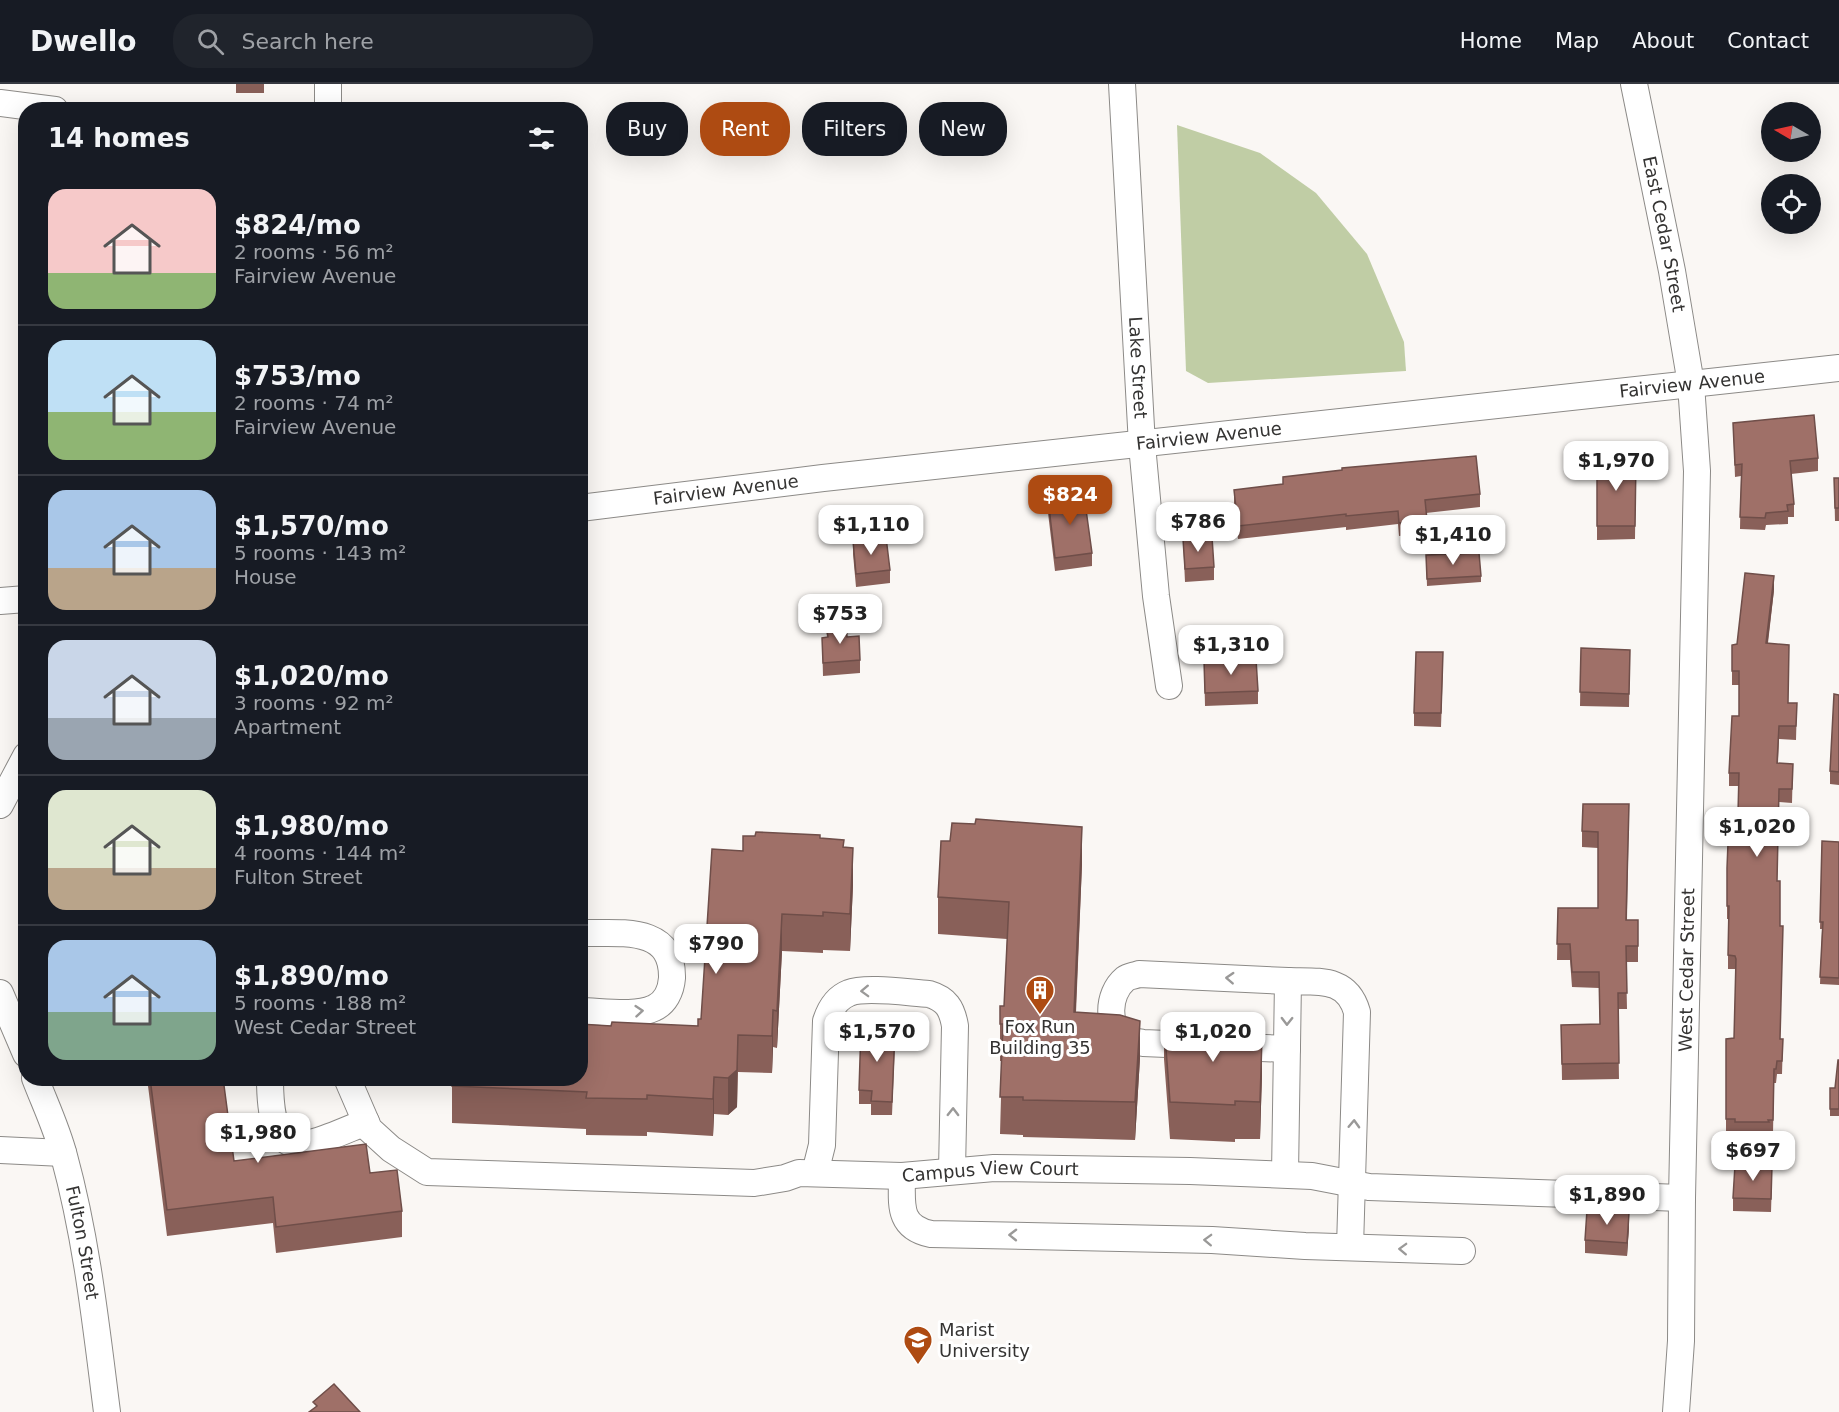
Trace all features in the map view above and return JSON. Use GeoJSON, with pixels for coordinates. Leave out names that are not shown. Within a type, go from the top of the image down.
{"type":"FeatureCollection","features":[{"type":"Feature","properties":{"kind":"street"},"geometry":{"type":"LineString","coordinates":[[328,84],[328,102]]}},
{"type":"Feature","properties":{"kind":"street","name":"Lake Street"},"geometry":{"type":"LineString","coordinates":[[1122,84],[1142,445],[1156,596],[1168,686]]}},
{"type":"Feature","properties":{"kind":"street","name":"East Cedar Street"},"geometry":{"type":"LineString","coordinates":[[1634,84],[1672,272],[1691,384]]}},
{"type":"Feature","properties":{"kind":"street"},"geometry":{"type":"LineString","coordinates":[[0,103],[18,105]]}},
{"type":"Feature","properties":{"kind":"street","name":"Fairview Avenue"},"geometry":{"type":"LineString","coordinates":[[588,507],[823,478],[1839,368]]}},
{"type":"Feature","properties":{"kind":"street","name":"West Cedar Street"},"geometry":{"type":"LineString","coordinates":[[1676,1412],[1681,1341],[1697,471],[1691,384]]}},
{"type":"Feature","properties":{"kind":"street"},"geometry":{"type":"LineString","coordinates":[[0,602],[18,599]]}},
{"type":"Feature","properties":{"kind":"street"},"geometry":{"type":"LineString","coordinates":[[0,805],[18,771]]}},
{"type":"Feature","properties":{"kind":"street"},"geometry":{"type":"LineString","coordinates":[[588,933],[638,934],[652,938],[664,947],[671,963],[672,981],[667,997],[656,1008],[642,1012],[588,1011]]}},
{"type":"Feature","properties":{"kind":"street"},"geometry":{"type":"LineString","coordinates":[[1287,1049],[1143,1043],[1128,1040],[1118,1032],[1112,1021],[1111,1008],[1114,996],[1119,985],[1127,977],[1139,974],[1335,984],[1345,990],[1353,999],[1357,1012],[1350,1247]]}},
{"type":"Feature","properties":{"kind":"street"},"geometry":{"type":"LineString","coordinates":[[1284,1174],[1288,981]]}},
{"type":"Feature","properties":{"kind":"street"},"geometry":{"type":"LineString","coordinates":[[815,1173],[822,1145],[826,1021],[830,1009],[838,1000],[849,993],[862,990],[929,994],[939,997],[948,1004],[953,1013],[955,1026],[952,1170]]}},
{"type":"Feature","properties":{"kind":"street"},"geometry":{"type":"LineString","coordinates":[[10,996],[18,1020]]}},
{"type":"Feature","properties":{"kind":"street","name":"Fulton Street"},"geometry":{"type":"LineString","coordinates":[[38,1086],[63,1153],[88,1264],[107,1412]]}},
{"type":"Feature","properties":{"kind":"street"},"geometry":{"type":"LineString","coordinates":[[271,1086],[275,1127],[282,1138],[295,1145],[312,1144],[366,1122]]}},
{"type":"Feature","properties":{"kind":"street","name":"Campus View Court"},"geometry":{"type":"LineString","coordinates":[[350,1086],[369,1129],[391,1149],[427,1172],[754,1183],[777,1180],[799,1173],[903,1176],[994,1168],[1190,1171],[1312,1176],[1369,1187],[1682,1198]]}},
{"type":"Feature","properties":{"kind":"street"},"geometry":{"type":"LineString","coordinates":[[0,1150],[63,1153]]}},
{"type":"Feature","properties":{"kind":"street"},"geometry":{"type":"LineString","coordinates":[[903,1176],[902,1207],[905,1218],[913,1227],[931,1234],[1212,1240],[1462,1251]]}},
{"type":"Feature","properties":{"kind":"green space"},"geometry":{"type":"Polygon","coordinates":[[[1177,125],[1260,153],[1316,193],[1367,254],[1404,342],[1406,371],[1208,383],[1186,371],[1177,125]]]}},
{"type":"Feature","properties":{"kind":"building"},"geometry":{"type":"Polygon","coordinates":[[[1814,415],[1818,458],[1790,461],[1794,504],[1787,505],[1788,511],[1766,513],[1765,518],[1740,517],[1742,464],[1735,465],[1733,423],[1814,415]]]}},
{"type":"Feature","properties":{"kind":"building"},"geometry":{"type":"Polygon","coordinates":[[[1476,456],[1480,494],[1425,500],[1427,520],[1399,523],[1398,511],[1346,516],[1346,514],[1238,526],[1234,490],[1283,484],[1283,477],[1342,470],[1342,468],[1476,456]]]}},
{"type":"Feature","properties":{"kind":"building"},"geometry":{"type":"Polygon","coordinates":[[[1597,459],[1636,459],[1635,526],[1597,526],[1597,459]]]}},
{"type":"Feature","properties":{"kind":"building"},"geometry":{"type":"Polygon","coordinates":[[[1834,478],[1839,478],[1839,508],[1835,508],[1834,478]]]}},
{"type":"Feature","properties":{"kind":"building"},"geometry":{"type":"Polygon","coordinates":[[[1084,495],[1092,553],[1055,558],[1048,499],[1084,495]]]}},
{"type":"Feature","properties":{"kind":"building"},"geometry":{"type":"Polygon","coordinates":[[[886,537],[890,570],[856,574],[853,541],[886,537]]]}},
{"type":"Feature","properties":{"kind":"building"},"geometry":{"type":"Polygon","coordinates":[[[1212,537],[1214,567],[1185,569],[1183,539],[1212,537]]]}},
{"type":"Feature","properties":{"kind":"building"},"geometry":{"type":"Polygon","coordinates":[[[1479,553],[1481,576],[1427,579],[1426,555],[1479,553]]]}},
{"type":"Feature","properties":{"kind":"building"},"geometry":{"type":"Polygon","coordinates":[[[1745,573],[1774,576],[1766,643],[1789,645],[1788,703],[1797,703],[1796,726],[1779,726],[1777,763],[1793,764],[1792,789],[1779,789],[1777,881],[1780,881],[1780,926],[1783,926],[1780,1039],[1783,1039],[1782,1061],[1777,1061],[1776,1069],[1774,1069],[1773,1120],[1768,1120],[1769,1122],[1735,1122],[1735,1119],[1726,1119],[1726,1039],[1734,1038],[1736,959],[1735,956],[1728,955],[1727,868],[1729,818],[1736,818],[1736,813],[1738,813],[1739,773],[1729,773],[1732,716],[1739,716],[1739,671],[1732,671],[1732,645],[1737,644],[1745,573]]]}},
{"type":"Feature","properties":{"kind":"building"},"geometry":{"type":"Polygon","coordinates":[[[846,622],[847,637],[859,636],[860,660],[823,663],[822,638],[828,637],[826,624],[846,622]]]}},
{"type":"Feature","properties":{"kind":"building"},"geometry":{"type":"Polygon","coordinates":[[[1581,648],[1630,650],[1629,694],[1580,692],[1581,648]]]}},
{"type":"Feature","properties":{"kind":"building"},"geometry":{"type":"Polygon","coordinates":[[[1416,652],[1443,652],[1441,713],[1414,713],[1416,652]]]}},
{"type":"Feature","properties":{"kind":"building"},"geometry":{"type":"Polygon","coordinates":[[[1256,659],[1258,691],[1205,693],[1204,661],[1256,659]]]}},
{"type":"Feature","properties":{"kind":"building"},"geometry":{"type":"Polygon","coordinates":[[[1834,694],[1839,695],[1839,772],[1830,771],[1834,694]]]}},
{"type":"Feature","properties":{"kind":"building"},"geometry":{"type":"Polygon","coordinates":[[[1583,804],[1629,804],[1626,920],[1638,920],[1638,946],[1626,946],[1627,993],[1618,993],[1619,1063],[1562,1064],[1561,1025],[1600,1024],[1599,972],[1572,972],[1570,944],[1557,944],[1558,908],[1598,908],[1598,832],[1582,831],[1583,804]]]}},
{"type":"Feature","properties":{"kind":"building"},"geometry":{"type":"Polygon","coordinates":[[[976,819],[1082,827],[1074,1012],[1120,1015],[1140,1021],[1135,1102],[1023,1100],[1023,1097],[1000,1097],[1003,1024],[1000,1024],[1000,1006],[1004,1006],[1009,902],[938,897],[941,841],[950,841],[952,823],[975,824],[976,819]]]}},
{"type":"Feature","properties":{"kind":"building"},"geometry":{"type":"Polygon","coordinates":[[[756,832],[820,835],[820,838],[844,840],[843,847],[853,848],[850,914],[823,912],[823,916],[782,914],[777,1011],[773,1010],[772,1036],[738,1035],[737,1070],[728,1078],[714,1077],[713,1099],[647,1095],[647,1099],[586,1098],[587,1092],[452,1086],[588,1086],[588,1025],[611,1026],[612,1022],[698,1026],[698,1019],[701,1019],[712,849],[743,851],[743,836],[755,836],[756,832]]]}},
{"type":"Feature","properties":{"kind":"building"},"geometry":{"type":"Polygon","coordinates":[[[1822,841],[1839,842],[1839,978],[1820,977],[1823,922],[1820,922],[1822,841]]]}},
{"type":"Feature","properties":{"kind":"building"},"geometry":{"type":"Polygon","coordinates":[[[1164,1022],[1253,1026],[1252,1037],[1262,1037],[1260,1102],[1235,1101],[1235,1105],[1170,1102],[1164,1022]]]}},
{"type":"Feature","properties":{"kind":"building"},"geometry":{"type":"Polygon","coordinates":[[[861,1028],[895,1029],[892,1102],[871,1101],[872,1091],[859,1090],[861,1028]]]}},
{"type":"Feature","properties":{"kind":"building"},"geometry":{"type":"Polygon","coordinates":[[[1838,1060],[1839,1109],[1830,1109],[1830,1088],[1835,1088],[1838,1060]]]}},
{"type":"Feature","properties":{"kind":"building"},"geometry":{"type":"Polygon","coordinates":[[[151,1086],[224,1086],[234,1161],[366,1144],[370,1173],[397,1170],[402,1211],[276,1227],[273,1197],[167,1210],[151,1086]]]}},
{"type":"Feature","properties":{"kind":"building"},"geometry":{"type":"Polygon","coordinates":[[[1735,1165],[1772,1166],[1771,1199],[1733,1198],[1735,1165]]]}},
{"type":"Feature","properties":{"kind":"building"},"geometry":{"type":"Polygon","coordinates":[[[1587,1210],[1629,1213],[1627,1243],[1585,1240],[1587,1210]]]}},
{"type":"Feature","properties":{"kind":"building"},"geometry":{"type":"Polygon","coordinates":[[[334,1384],[360,1412],[309,1412],[317,1406],[313,1402],[334,1384]]]}},
{"type":"Feature","properties":{"kind":"place","name":"Fox Run Building 35"},"geometry":{"type":"Point","coordinates":[1040,1016]}},
{"type":"Feature","properties":{"kind":"place","name":"Marist University"},"geometry":{"type":"Point","coordinates":[918,1366]}}]}
